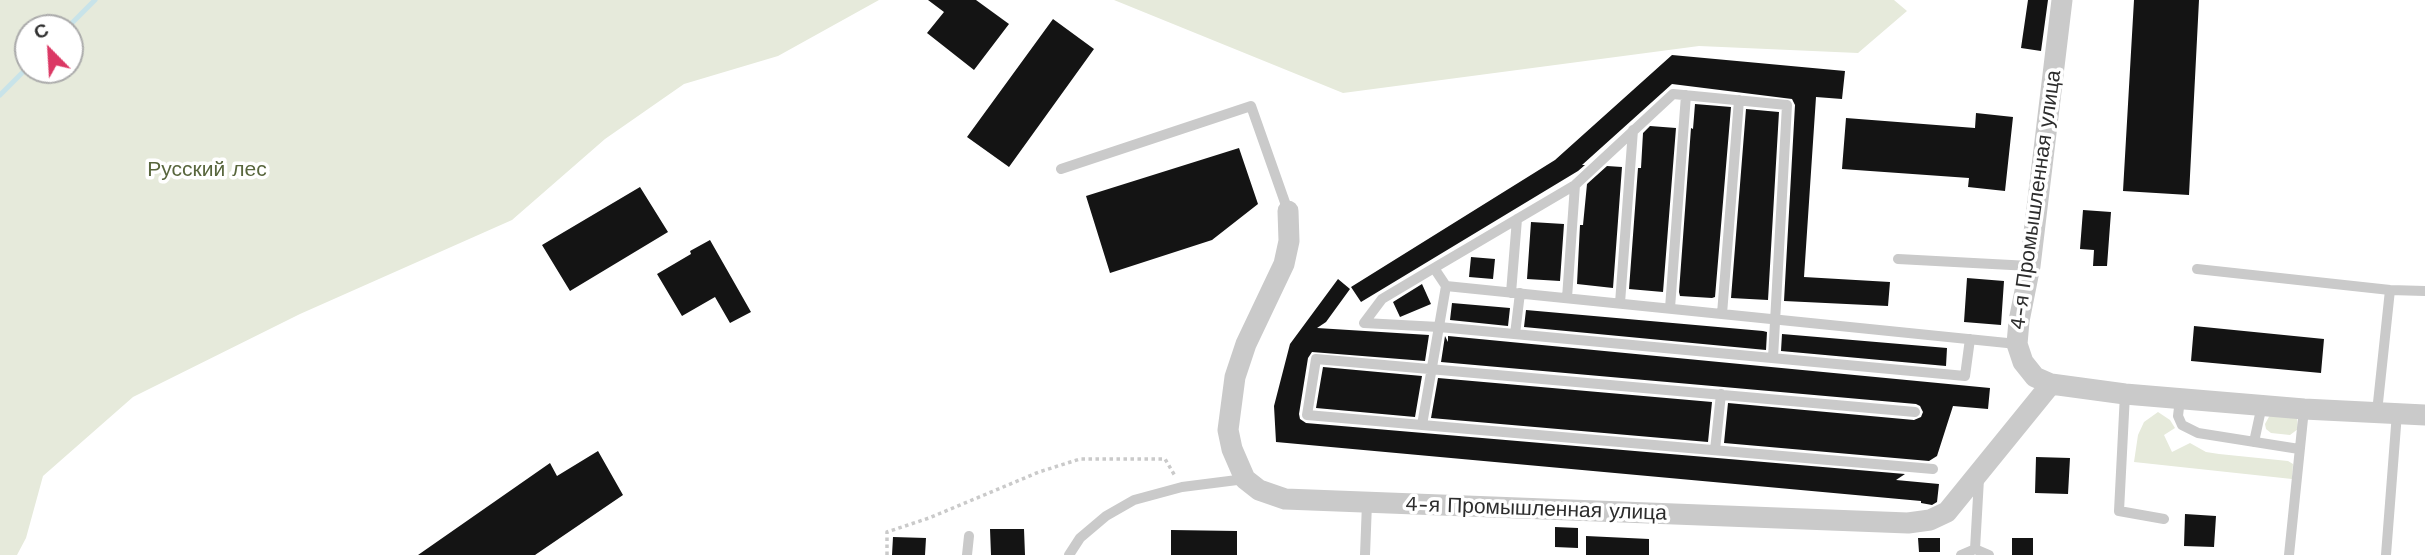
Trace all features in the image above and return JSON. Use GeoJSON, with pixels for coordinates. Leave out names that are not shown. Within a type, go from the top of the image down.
{"type":"FeatureCollection","features":[{"type":"Feature","properties":{"kind":"street","name":"4-я Промышленная улица"},"geometry":{"type":"LineString","coordinates":[[2062,0],[2030,266],[2017,344],[2022,362],[2035,377],[2051,384],[2125,394],[2304,409],[2425,415]]}},
{"type":"Feature","properties":{"kind":"street"},"geometry":{"type":"LineString","coordinates":[[1245,479],[1232,449],[1228,430],[1235,377],[1246,344],[1284,264],[1289,241],[1288,211]]}},
{"type":"Feature","properties":{"kind":"street","name":"4-я Промышленная улица"},"geometry":{"type":"LineString","coordinates":[[1245,479],[1259,490],[1285,499],[1908,523],[1930,520],[1947,512],[2051,384]]}},
{"type":"Feature","properties":{"kind":"lane"},"geometry":{"type":"LineString","coordinates":[[1773,358],[1787,105],[1686,95],[1673,94],[1575,185],[1382,299],[1364,323],[1439,327],[1965,376],[1970,339]]}},
{"type":"Feature","properties":{"kind":"lane"},"geometry":{"type":"LineString","coordinates":[[1670,309],[1686,95]]}},
{"type":"Feature","properties":{"kind":"lane"},"geometry":{"type":"LineString","coordinates":[[1722,314],[1739,100]]}},
{"type":"Feature","properties":{"kind":"lane"},"geometry":{"type":"LineString","coordinates":[[1061,169],[1251,106],[1288,211]]}},
{"type":"Feature","properties":{"kind":"lane"},"geometry":{"type":"LineString","coordinates":[[1620,303],[1633,130]]}},
{"type":"Feature","properties":{"kind":"lane"},"geometry":{"type":"LineString","coordinates":[[1567,298],[1575,185]]}},
{"type":"Feature","properties":{"kind":"lane"},"geometry":{"type":"LineString","coordinates":[[1515,334],[1517,219]]}},
{"type":"Feature","properties":{"kind":"lane"},"geometry":{"type":"LineString","coordinates":[[1898,260],[2030,266]]}},
{"type":"Feature","properties":{"kind":"lane"},"geometry":{"type":"LineString","coordinates":[[1422,425],[1446,286],[1434,268]]}},
{"type":"Feature","properties":{"kind":"lane"},"geometry":{"type":"LineString","coordinates":[[2197,269],[2390,290],[2425,291]]}},
{"type":"Feature","properties":{"kind":"lane"},"geometry":{"type":"LineString","coordinates":[[1446,286],[2017,344]]}},
{"type":"Feature","properties":{"kind":"lane"},"geometry":{"type":"LineString","coordinates":[[2386,555],[2390,290]]}},
{"type":"Feature","properties":{"kind":"lane"},"geometry":{"type":"LineString","coordinates":[[1915,412],[1316,359],[1307,415],[1933,469]]}},
{"type":"Feature","properties":{"kind":"lane"},"geometry":{"type":"LineString","coordinates":[[1715,450],[1721,394]]}},
{"type":"Feature","properties":{"kind":"lane"},"geometry":{"type":"LineString","coordinates":[[2125,394],[2119,511],[2164,519]]}},
{"type":"Feature","properties":{"kind":"lane"},"geometry":{"type":"LineString","coordinates":[[2180,399],[2178,416],[2182,425],[2198,433],[2299,449]]}},
{"type":"Feature","properties":{"kind":"lane"},"geometry":{"type":"LineString","coordinates":[[2254,442],[2262,405]]}},
{"type":"Feature","properties":{"kind":"lane"},"geometry":{"type":"LineString","coordinates":[[2289,555],[2304,409]]}},
{"type":"Feature","properties":{"kind":"lane"},"geometry":{"type":"LineString","coordinates":[[1975,550],[1979,472]]}},
{"type":"Feature","properties":{"kind":"lane"},"geometry":{"type":"LineString","coordinates":[[1069,555],[1080,538],[1106,516],[1134,500],[1182,487],[1245,479]]}},
{"type":"Feature","properties":{"kind":"lane"},"geometry":{"type":"LineString","coordinates":[[1365,555],[1367,503]]}},
{"type":"Feature","properties":{"kind":"lane"},"geometry":{"type":"LineString","coordinates":[[967,555],[969,536]]}},
{"type":"Feature","properties":{"kind":"lane"},"geometry":{"type":"LineString","coordinates":[[1961,555],[1975,550],[1989,555]]}},
{"type":"Feature","properties":{"kind":"path"},"geometry":{"type":"LineString","coordinates":[[887,555],[887,532],[929,518],[1039,472],[1080,459],[1165,459],[1182,487]]}},
{"type":"Feature","properties":{"kind":"green space","name":"Русский лес"},"geometry":{"type":"Polygon","coordinates":[[[0,0],[879,0],[778,56],[684,84],[605,139],[512,220],[300,314],[133,397],[43,476],[26,538],[17,555],[0,555],[0,0]]]}},
{"type":"Feature","properties":{"kind":"green space"},"geometry":{"type":"Polygon","coordinates":[[[1114,0],[1894,0],[1907,11],[1858,53],[1699,46],[1343,93],[1114,0]]]}},
{"type":"Feature","properties":{"kind":"green space"},"geometry":{"type":"Polygon","coordinates":[[[2158,412],[2170,420],[2175,428],[2164,435],[2172,452],[2190,443],[2206,452],[2288,461],[2293,464],[2292,479],[2134,462],[2138,435],[2144,422],[2158,412]]]}},
{"type":"Feature","properties":{"kind":"green space"},"geometry":{"type":"Polygon","coordinates":[[[2270,415],[2297,418],[2298,429],[2290,435],[2271,433],[2265,424],[2270,415]]]}},
{"type":"Feature","properties":{"kind":"building"},"geometry":{"type":"Polygon","coordinates":[[[928,0],[976,0],[1009,24],[974,70],[927,33],[944,12],[928,0]]]}},
{"type":"Feature","properties":{"kind":"building"},"geometry":{"type":"Polygon","coordinates":[[[2028,0],[2048,0],[2041,51],[2021,48],[2028,0]]]}},
{"type":"Feature","properties":{"kind":"building"},"geometry":{"type":"Polygon","coordinates":[[[2134,0],[2199,0],[2189,195],[2123,191],[2134,0]]]}},
{"type":"Feature","properties":{"kind":"building"},"geometry":{"type":"Polygon","coordinates":[[[1053,19],[1094,49],[1009,167],[967,137],[1053,19]]]}},
{"type":"Feature","properties":{"kind":"building"},"geometry":{"type":"Polygon","coordinates":[[[1672,55],[1845,71],[1842,99],[1816,97],[1804,277],[1890,282],[1888,306],[1784,301],[1795,105],[1792,99],[1672,84],[1578,171],[1361,302],[1351,287],[1555,160],[1672,55]]]}},
{"type":"Feature","properties":{"kind":"building"},"geometry":{"type":"Polygon","coordinates":[[[1695,104],[1731,107],[1715,297],[1712,298],[1680,296],[1679,292],[1695,104]]]}},
{"type":"Feature","properties":{"kind":"building"},"geometry":{"type":"Polygon","coordinates":[[[1746,109],[1779,112],[1768,300],[1731,298],[1746,109]]]}},
{"type":"Feature","properties":{"kind":"building"},"geometry":{"type":"Polygon","coordinates":[[[1976,113],[2013,117],[2005,191],[1968,187],[1969,178],[1842,169],[1846,118],[1975,128],[1976,113]]]}},
{"type":"Feature","properties":{"kind":"building"},"geometry":{"type":"Polygon","coordinates":[[[1650,126],[1676,128],[1663,292],[1629,289],[1638,168],[1641,168],[1643,133],[1650,126]]]}},
{"type":"Feature","properties":{"kind":"building"},"geometry":{"type":"Polygon","coordinates":[[[1239,148],[1258,204],[1212,240],[1110,273],[1086,196],[1239,148]]]}},
{"type":"Feature","properties":{"kind":"building"},"geometry":{"type":"Polygon","coordinates":[[[1607,166],[1622,167],[1613,288],[1577,284],[1580,225],[1583,225],[1587,184],[1607,166]]]}},
{"type":"Feature","properties":{"kind":"building"},"geometry":{"type":"Polygon","coordinates":[[[640,187],[668,232],[570,291],[542,245],[640,187]]]}},
{"type":"Feature","properties":{"kind":"building"},"geometry":{"type":"Polygon","coordinates":[[[2083,210],[2111,212],[2107,266],[2093,266],[2094,250],[2080,249],[2083,210]]]}},
{"type":"Feature","properties":{"kind":"building"},"geometry":{"type":"Polygon","coordinates":[[[1531,222],[1564,224],[1560,281],[1527,279],[1531,222]]]}},
{"type":"Feature","properties":{"kind":"building"},"geometry":{"type":"Polygon","coordinates":[[[710,240],[751,312],[730,323],[715,297],[682,316],[657,274],[710,240]]]}},
{"type":"Feature","properties":{"kind":"building"},"geometry":{"type":"Polygon","coordinates":[[[1471,257],[1495,259],[1493,279],[1469,277],[1471,257]]]}},
{"type":"Feature","properties":{"kind":"building"},"geometry":{"type":"Polygon","coordinates":[[[1967,278],[2004,281],[2001,325],[1964,322],[1967,278]]]}},
{"type":"Feature","properties":{"kind":"building"},"geometry":{"type":"Polygon","coordinates":[[[1338,279],[1350,289],[1326,322],[1317,328],[1429,335],[1425,361],[1312,352],[1308,358],[1299,414],[1300,419],[1306,423],[1905,474],[1896,480],[1939,484],[1937,502],[1932,505],[1921,501],[1276,442],[1274,406],[1290,344],[1338,279]]]}},
{"type":"Feature","properties":{"kind":"building"},"geometry":{"type":"Polygon","coordinates":[[[1422,284],[1431,304],[1400,317],[1393,302],[1422,284]]]}},
{"type":"Feature","properties":{"kind":"building"},"geometry":{"type":"Polygon","coordinates":[[[1452,303],[1510,308],[1508,326],[1450,320],[1452,303]]]}},
{"type":"Feature","properties":{"kind":"building"},"geometry":{"type":"Polygon","coordinates":[[[1526,310],[1763,331],[1767,332],[1766,350],[1524,327],[1526,310]]]}},
{"type":"Feature","properties":{"kind":"building"},"geometry":{"type":"Polygon","coordinates":[[[2194,326],[2324,339],[2321,373],[2191,361],[2194,326]]]}},
{"type":"Feature","properties":{"kind":"building"},"geometry":{"type":"Polygon","coordinates":[[[1782,334],[1947,348],[1946,366],[1781,351],[1782,334]]]}},
{"type":"Feature","properties":{"kind":"building"},"geometry":{"type":"Polygon","coordinates":[[[1445,336],[1448,342],[1448,336],[1990,388],[1988,409],[1953,406],[1937,456],[1929,461],[1724,443],[1728,403],[1914,420],[1921,417],[1923,412],[1916,404],[1441,362],[1445,336]]]}},
{"type":"Feature","properties":{"kind":"building"},"geometry":{"type":"Polygon","coordinates":[[[1323,367],[1422,376],[1415,417],[1316,408],[1323,367]]]}},
{"type":"Feature","properties":{"kind":"building"},"geometry":{"type":"Polygon","coordinates":[[[1438,378],[1712,402],[1708,442],[1431,418],[1438,378]]]}},
{"type":"Feature","properties":{"kind":"building"},"geometry":{"type":"Polygon","coordinates":[[[598,451],[623,495],[535,555],[418,555],[550,463],[557,476],[598,451]]]}},
{"type":"Feature","properties":{"kind":"building"},"geometry":{"type":"Polygon","coordinates":[[[2036,457],[2070,458],[2068,494],[2035,493],[2036,457]]]}},
{"type":"Feature","properties":{"kind":"building"},"geometry":{"type":"Polygon","coordinates":[[[2185,514],[2216,516],[2214,547],[2184,546],[2185,514]]]}},
{"type":"Feature","properties":{"kind":"building"},"geometry":{"type":"Polygon","coordinates":[[[1555,527],[1578,528],[1578,548],[1555,547],[1555,527]]]}},
{"type":"Feature","properties":{"kind":"building"},"geometry":{"type":"Polygon","coordinates":[[[990,529],[1024,529],[1025,555],[991,555],[990,529]]]}},
{"type":"Feature","properties":{"kind":"building"},"geometry":{"type":"Polygon","coordinates":[[[1171,530],[1237,531],[1237,555],[1171,555],[1171,530]]]}},
{"type":"Feature","properties":{"kind":"building"},"geometry":{"type":"Polygon","coordinates":[[[1586,536],[1649,539],[1649,555],[1586,555],[1586,536]]]}},
{"type":"Feature","properties":{"kind":"building"},"geometry":{"type":"Polygon","coordinates":[[[893,537],[926,538],[925,555],[892,555],[893,537]]]}},
{"type":"Feature","properties":{"kind":"building"},"geometry":{"type":"Polygon","coordinates":[[[1918,538],[1940,538],[1940,552],[1919,552],[1918,538]]]}},
{"type":"Feature","properties":{"kind":"building"},"geometry":{"type":"Polygon","coordinates":[[[2012,538],[2033,538],[2033,555],[2012,555],[2012,538]]]}},
{"type":"Feature","properties":{"kind":"waterway"},"geometry":{"type":"LineString","coordinates":[[81,14],[95,0]]}},
{"type":"Feature","properties":{"kind":"waterway"},"geometry":{"type":"LineString","coordinates":[[0,95],[14,81]]}}]}
